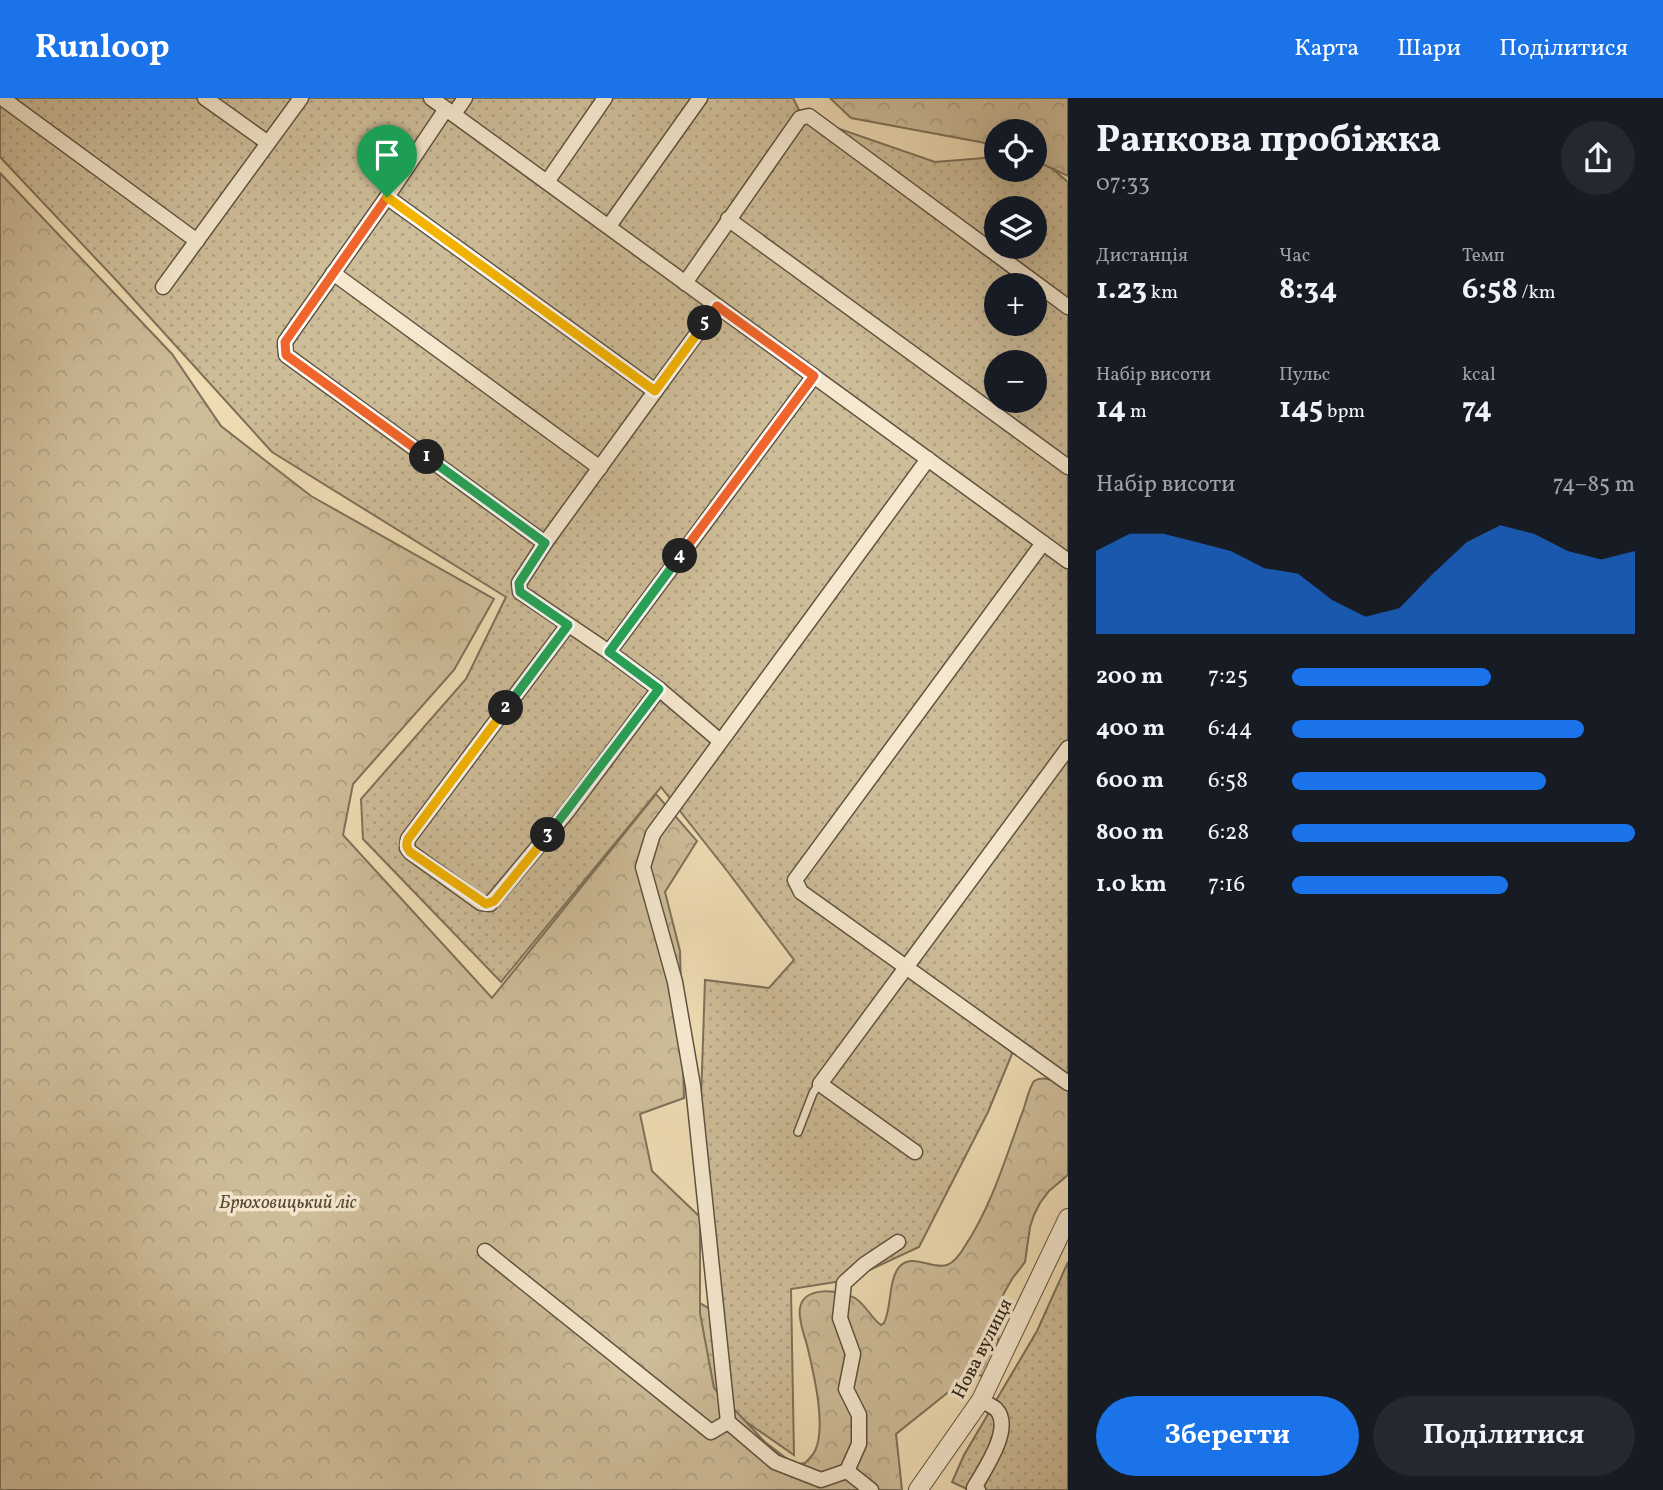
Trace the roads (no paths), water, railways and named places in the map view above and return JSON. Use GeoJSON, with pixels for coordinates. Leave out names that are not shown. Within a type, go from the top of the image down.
{"type":"FeatureCollection","features":[{"type":"Feature","properties":{"kind":"street"},"geometry":{"type":"LineString","coordinates":[[2,98],[197,241]]}},
{"type":"Feature","properties":{"kind":"street"},"geometry":{"type":"LineString","coordinates":[[205,98],[268,144]]}},
{"type":"Feature","properties":{"kind":"street"},"geometry":{"type":"LineString","coordinates":[[163,288],[301,98]]}},
{"type":"Feature","properties":{"kind":"street"},"geometry":{"type":"LineString","coordinates":[[431,98],[1068,561]]}},
{"type":"Feature","properties":{"kind":"street"},"geometry":{"type":"LineString","coordinates":[[465,98],[450,112],[333,273],[285,342],[286,355],[545,543]]}},
{"type":"Feature","properties":{"kind":"street"},"geometry":{"type":"LineString","coordinates":[[547,182],[605,98]]}},
{"type":"Feature","properties":{"kind":"street"},"geometry":{"type":"LineString","coordinates":[[609,226],[701,98]]}},
{"type":"Feature","properties":{"kind":"street"},"geometry":{"type":"LineString","coordinates":[[685,283],[800,117],[808,116],[1068,307]]}},
{"type":"Feature","properties":{"kind":"street"},"geometry":{"type":"LineString","coordinates":[[387,197],[655,391]]}},
{"type":"Feature","properties":{"kind":"street"},"geometry":{"type":"LineString","coordinates":[[728,219],[1068,467]]}},
{"type":"Feature","properties":{"kind":"street"},"geometry":{"type":"LineString","coordinates":[[333,273],[600,468]]}},
{"type":"Feature","properties":{"kind":"street"},"geometry":{"type":"LineString","coordinates":[[717,306],[545,543],[519,583],[520,592],[659,689],[720,741]]}},
{"type":"Feature","properties":{"kind":"street"},"geometry":{"type":"LineString","coordinates":[[609,652],[814,376]]}},
{"type":"Feature","properties":{"kind":"street"},"geometry":{"type":"LineString","coordinates":[[898,1242],[865,1264],[844,1283],[840,1318],[853,1354],[846,1389],[859,1416],[859,1444],[847,1471],[821,1480],[775,1462],[728,1422],[693,1086],[675,982],[643,867],[653,834],[928,459]]}},
{"type":"Feature","properties":{"kind":"street"},"geometry":{"type":"LineString","coordinates":[[1043,543],[796,880],[801,892],[1068,1083]]}},
{"type":"Feature","properties":{"kind":"street"},"geometry":{"type":"LineString","coordinates":[[568,625],[406,844],[410,852],[481,903],[490,904],[567,812],[659,689]]}},
{"type":"Feature","properties":{"kind":"street"},"geometry":{"type":"LineString","coordinates":[[915,1152],[820,1084],[1068,748]]}},
{"type":"Feature","properties":{"kind":"street","name":"Нова вулиця"},"geometry":{"type":"LineString","coordinates":[[919,1490],[981,1400],[1068,1218]]}},
{"type":"Feature","properties":{"kind":"street"},"geometry":{"type":"LineString","coordinates":[[485,1251],[711,1432],[728,1422]]}},
{"type":"Feature","properties":{"kind":"street"},"geometry":{"type":"LineString","coordinates":[[975,1489],[999,1439],[1002,1424],[998,1411],[981,1400]]}},
{"type":"Feature","properties":{"kind":"street"},"geometry":{"type":"LineString","coordinates":[[847,1471],[871,1490]]}},
{"type":"Feature","properties":{"kind":"lane"},"geometry":{"type":"LineString","coordinates":[[798,1132],[813,1093],[820,1084]]}},
{"type":"Feature","properties":{"kind":"park label","name":"Брюховицький ліс"},"geometry":{"type":"Point","coordinates":[288,1201]}}]}
